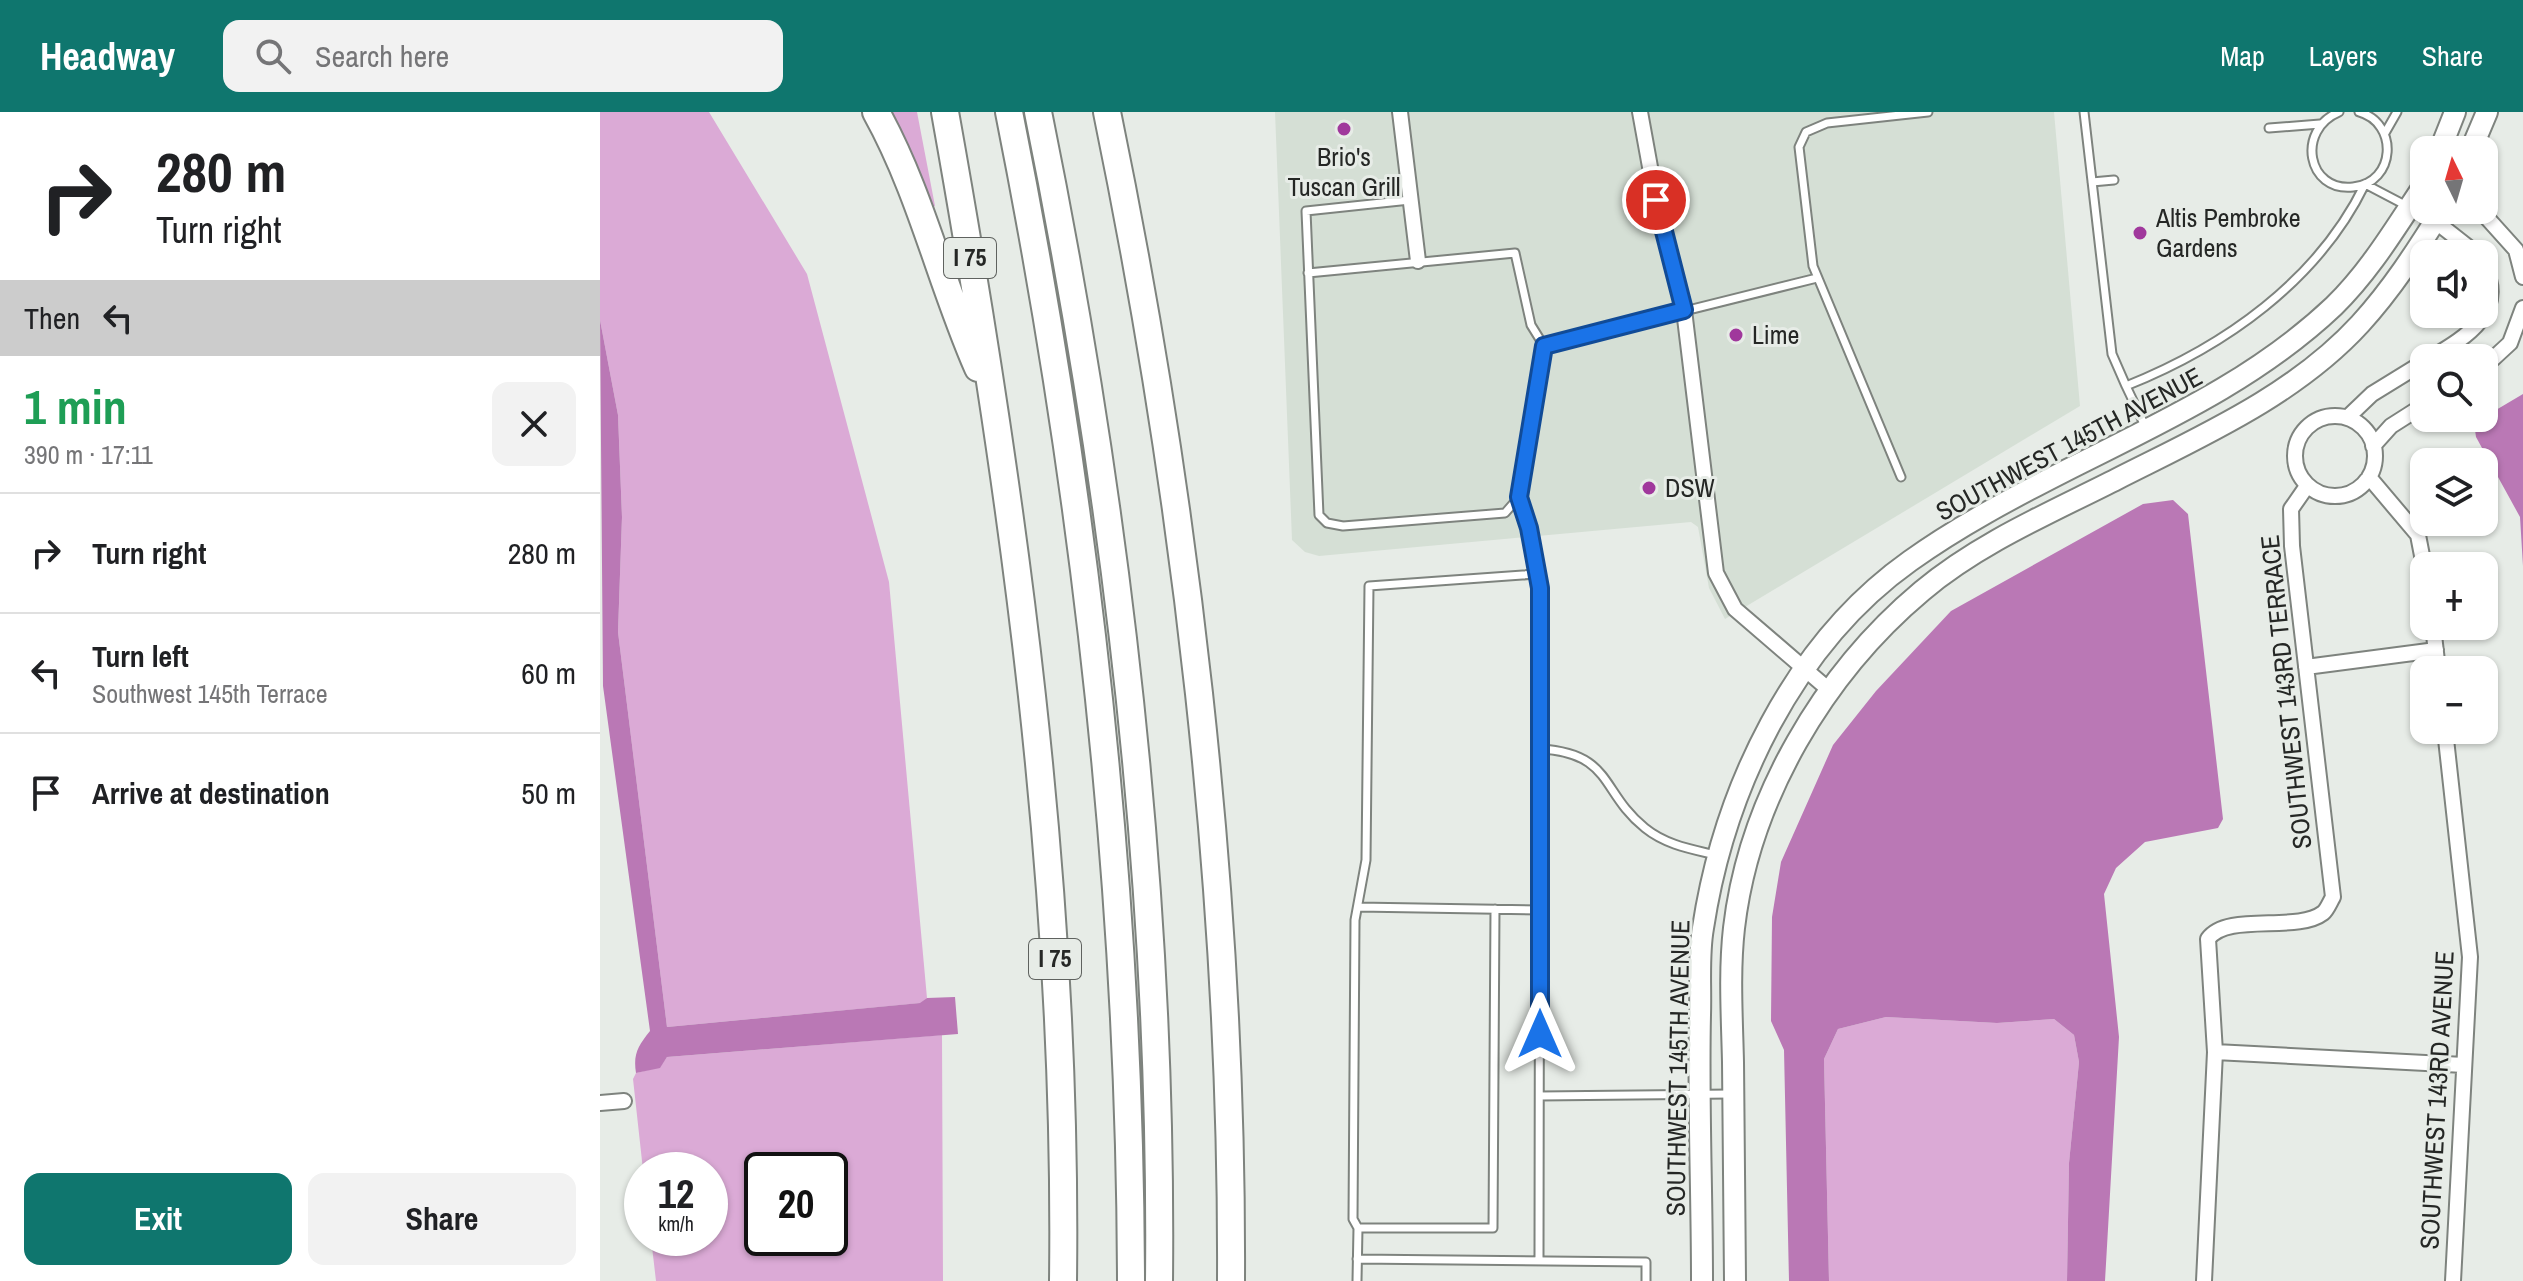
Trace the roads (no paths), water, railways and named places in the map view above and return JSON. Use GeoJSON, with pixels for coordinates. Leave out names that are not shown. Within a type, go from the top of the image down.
{"type":"FeatureCollection","features":[{"type":"Feature","properties":{"kind":"highway"},"geometry":{"type":"LineString","coordinates":[[876,112],[922,212],[959,324],[994,404]]}},
{"type":"Feature","properties":{"kind":"highway","name":"I 75"},"geometry":{"type":"LineString","coordinates":[[945,112],[994,404],[1026,638],[1052,897],[1064,1161],[1063,1281]]}},
{"type":"Feature","properties":{"kind":"highway"},"geometry":{"type":"LineString","coordinates":[[1009,112],[1064,417],[1099,689],[1124,1003],[1131,1281]]}},
{"type":"Feature","properties":{"kind":"highway"},"geometry":{"type":"LineString","coordinates":[[1038,112],[1093,412],[1129,700],[1152,1000],[1159,1281]]}},
{"type":"Feature","properties":{"kind":"highway"},"geometry":{"type":"LineString","coordinates":[[1107,112],[1168,461],[1216,876],[1231,1147],[1231,1281]]}},
{"type":"Feature","properties":{"kind":"street"},"geometry":{"type":"LineString","coordinates":[[1400,112],[1418,261]]}},
{"type":"Feature","properties":{"kind":"street"},"geometry":{"type":"LineString","coordinates":[[1640,112],[1656,200],[1684,310],[1706,499],[1721,586],[1735,609],[1828,689]]}},
{"type":"Feature","properties":{"kind":"street"},"geometry":{"type":"LineString","coordinates":[[2446,136],[2455,112]]}},
{"type":"Feature","properties":{"kind":"street"},"geometry":{"type":"LineString","coordinates":[[2477,136],[2487,112]]}},
{"type":"Feature","properties":{"kind":"street","name":"SOUTHWEST 145TH AVENUE"},"geometry":{"type":"LineString","coordinates":[[1702,1281],[1702,931],[1731,812],[1764,737],[1804,670],[1849,617],[1907,563],[1982,514],[2222,392],[2286,348],[2336,304],[2380,253],[2410,207]]}},
{"type":"Feature","properties":{"kind":"street","name":"SOUTHWEST 145TH AVENUE"},"geometry":{"type":"LineString","coordinates":[[1735,1281],[1734,928],[1765,810],[1790,756],[1828,689],[1870,639],[1924,589],[2000,539],[2236,418],[2303,373],[2358,326],[2405,269],[2434,224]]}},
{"type":"Feature","properties":{"kind":"street"},"geometry":{"type":"LineString","coordinates":[[2447,224],[2463,240]]}},
{"type":"Feature","properties":{"kind":"street"},"geometry":{"type":"LineString","coordinates":[[2493,224],[2516,250],[2523,277]]}},
{"type":"Feature","properties":{"kind":"street"},"geometry":{"type":"LineString","coordinates":[[2498,354],[2510,343],[2523,308]]}},
{"type":"Feature","properties":{"kind":"street"},"geometry":{"type":"LineString","coordinates":[[2454,344],[2476,328]]}},
{"type":"Feature","properties":{"kind":"street"},"geometry":{"type":"LineString","coordinates":[[2349,416],[2372,394],[2410,371]]}},
{"type":"Feature","properties":{"kind":"street"},"geometry":{"type":"LineString","coordinates":[[2373,446],[2360,424],[2349,416],[2336,413],[2320,416],[2304,429],[2297,446],[2296,461],[2307,486],[2332,499],[2347,497],[2359,490],[2369,477],[2373,446],[2391,426],[2410,414]]}},
{"type":"Feature","properties":{"kind":"street"},"geometry":{"type":"LineString","coordinates":[[2369,477],[2418,535],[2421,552]]}},
{"type":"Feature","properties":{"kind":"street","name":"SOUTHWEST 143RD TERRACE"},"geometry":{"type":"LineString","coordinates":[[2215,1052],[2208,947],[2213,933],[2229,927],[2305,919],[2323,913],[2333,897],[2291,509],[2307,486]]}},
{"type":"Feature","properties":{"kind":"street"},"geometry":{"type":"LineString","coordinates":[[2435,640],[2437,656]]}},
{"type":"Feature","properties":{"kind":"street"},"geometry":{"type":"LineString","coordinates":[[2306,667],[2436,650]]}},
{"type":"Feature","properties":{"kind":"street","name":"SOUTHWEST 143RD AVENUE"},"geometry":{"type":"LineString","coordinates":[[2447,744],[2470,957],[2453,1281]]}},
{"type":"Feature","properties":{"kind":"street"},"geometry":{"type":"LineString","coordinates":[[2204,1281],[2215,1052],[2464,1065]]}},
{"type":"Feature","properties":{"kind":"street"},"geometry":{"type":"LineString","coordinates":[[600,1103],[624,1101]]}},
{"type":"Feature","properties":{"kind":"lane"},"geometry":{"type":"LineString","coordinates":[[1901,477],[1834,311],[1817,278],[1810,254],[1799,147],[1806,132],[1827,123],[1928,112]]}},
{"type":"Feature","properties":{"kind":"lane"},"geometry":{"type":"LineString","coordinates":[[2084,112],[2112,354],[2147,430]]}},
{"type":"Feature","properties":{"kind":"lane"},"geometry":{"type":"LineString","coordinates":[[2269,128],[2320,124],[2339,112]]}},
{"type":"Feature","properties":{"kind":"lane"},"geometry":{"type":"LineString","coordinates":[[2126,386],[2218,341],[2266,306],[2314,260],[2349,217],[2365,184],[2383,168],[2388,157],[2385,133],[2377,122],[2359,112]]}},
{"type":"Feature","properties":{"kind":"lane"},"geometry":{"type":"LineString","coordinates":[[2385,133],[2397,112]]}},
{"type":"Feature","properties":{"kind":"lane"},"geometry":{"type":"LineString","coordinates":[[2320,124],[2311,148],[2318,172],[2340,186],[2365,184],[2410,207]]}},
{"type":"Feature","properties":{"kind":"lane"},"geometry":{"type":"LineString","coordinates":[[2092,182],[2114,180]]}},
{"type":"Feature","properties":{"kind":"lane"},"geometry":{"type":"LineString","coordinates":[[1410,200],[1306,211],[1319,515],[1327,523],[1343,526],[1505,513],[1519,497]]}},
{"type":"Feature","properties":{"kind":"lane"},"geometry":{"type":"LineString","coordinates":[[1308,273],[1515,253],[1531,325],[1544,346],[1519,497],[1529,528],[1540,588],[1539,1261]]}},
{"type":"Feature","properties":{"kind":"lane"},"geometry":{"type":"LineString","coordinates":[[1544,346],[1817,278]]}},
{"type":"Feature","properties":{"kind":"lane"},"geometry":{"type":"LineString","coordinates":[[1357,1281],[1358,1228],[1353,1219],[1353,1203],[1358,907],[1366,860],[1369,586],[1536,574]]}},
{"type":"Feature","properties":{"kind":"lane"},"geometry":{"type":"LineString","coordinates":[[1540,749],[1587,760],[1598,768],[1645,828],[1679,846],[1718,856]]}},
{"type":"Feature","properties":{"kind":"lane"},"geometry":{"type":"LineString","coordinates":[[1358,907],[1540,910]]}},
{"type":"Feature","properties":{"kind":"lane"},"geometry":{"type":"LineString","coordinates":[[1358,1228],[1493,1228],[1495,909]]}},
{"type":"Feature","properties":{"kind":"lane"},"geometry":{"type":"LineString","coordinates":[[1540,1096],[1733,1094]]}},
{"type":"Feature","properties":{"kind":"lane"},"geometry":{"type":"LineString","coordinates":[[1357,1259],[1646,1262],[1646,1281]]}},
{"type":"Feature","properties":{"kind":"place","name":"Brio's Tuscan Grill"},"geometry":{"type":"Point","coordinates":[1344,129]}},
{"type":"Feature","properties":{"kind":"place","name":"Altis Pembroke Gardens"},"geometry":{"type":"Point","coordinates":[2140,233]}},
{"type":"Feature","properties":{"kind":"place","name":"Lime"},"geometry":{"type":"Point","coordinates":[1736,335]}},
{"type":"Feature","properties":{"kind":"place","name":"DSW"},"geometry":{"type":"Point","coordinates":[1649,488]}}]}
